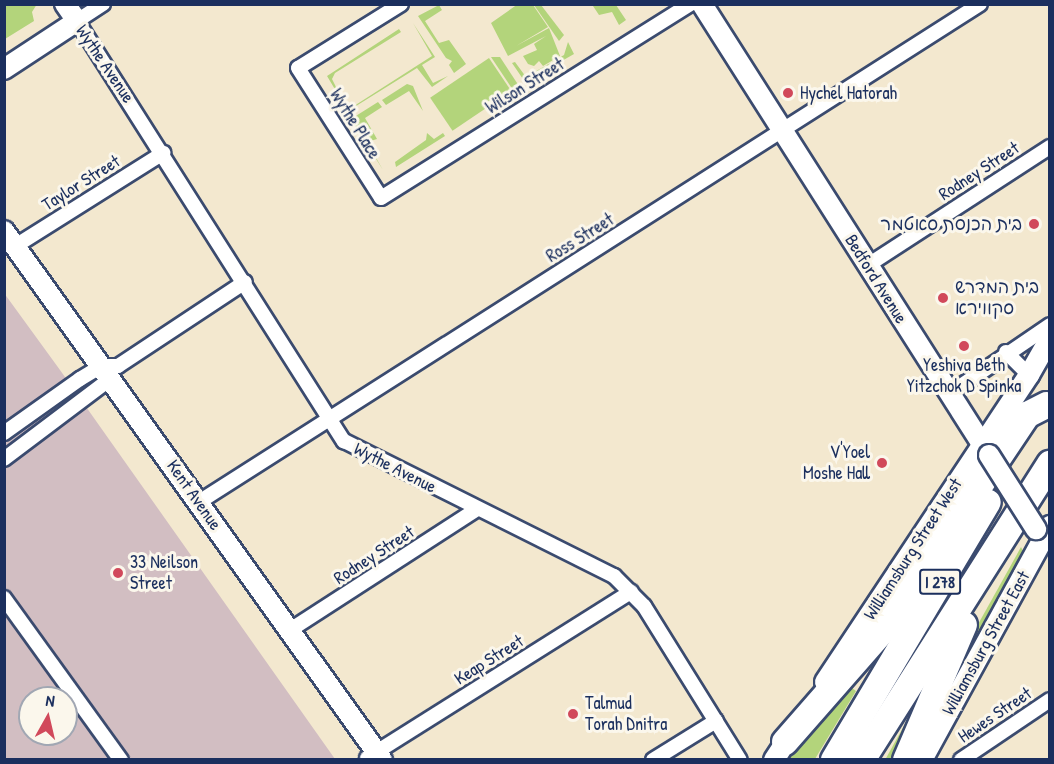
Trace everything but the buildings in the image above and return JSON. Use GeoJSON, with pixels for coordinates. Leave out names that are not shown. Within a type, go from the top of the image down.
{"type":"FeatureCollection","features":[{"type":"Feature","properties":{"kind":"highway"},"geometry":{"type":"LineString","coordinates":[[779,751],[883,630],[1027,415],[1048,403]]}},
{"type":"Feature","properties":{"kind":"highway","name":"I 278"},"geometry":{"type":"LineString","coordinates":[[834,759],[1048,403]]}},
{"type":"Feature","properties":{"kind":"highway","name":"I 278"},"geometry":{"type":"LineString","coordinates":[[862,759],[1038,535],[1050,464]]}},
{"type":"Feature","properties":{"kind":"highway"},"geometry":{"type":"LineString","coordinates":[[906,759],[948,660],[1038,535]]}},
{"type":"Feature","properties":{"kind":"main road","name":"Wythe Avenue"},"geometry":{"type":"LineString","coordinates":[[65,4],[77,21]]}},
{"type":"Feature","properties":{"kind":"main road","name":"Bedford Avenue"},"geometry":{"type":"LineString","coordinates":[[702,4],[1038,535]]}},
{"type":"Feature","properties":{"kind":"main road"},"geometry":{"type":"LineString","coordinates":[[4,69],[77,21]]}},
{"type":"Feature","properties":{"kind":"main road","name":"Kent Avenue"},"geometry":{"type":"LineString","coordinates":[[9,242],[374,757]]}},
{"type":"Feature","properties":{"kind":"main road","name":"Williamsburg Street West"},"geometry":{"type":"LineString","coordinates":[[779,751],[985,450],[1050,338]]}},
{"type":"Feature","properties":{"kind":"main road","name":"Kent Avenue"},"geometry":{"type":"LineString","coordinates":[[102,375],[199,502],[290,630],[374,757]]}},
{"type":"Feature","properties":{"kind":"main road","name":"Williamsburg Street East"},"geometry":{"type":"LineString","coordinates":[[922,759],[1038,535]]}},
{"type":"Feature","properties":{"kind":"street"},"geometry":{"type":"LineString","coordinates":[[77,21],[103,4]]}},
{"type":"Feature","properties":{"kind":"street","name":"Wythe Place"},"geometry":{"type":"LineString","coordinates":[[381,198],[298,68],[401,4]]}},
{"type":"Feature","properties":{"kind":"street","name":"Wilson Street"},"geometry":{"type":"LineString","coordinates":[[381,198],[690,4]]}},
{"type":"Feature","properties":{"kind":"street","name":"Ross Street"},"geometry":{"type":"LineString","coordinates":[[199,502],[980,4]]}},
{"type":"Feature","properties":{"kind":"street","name":"Wythe Avenue"},"geometry":{"type":"LineString","coordinates":[[77,21],[347,444],[609,573],[631,592],[740,759]]}},
{"type":"Feature","properties":{"kind":"street","name":"Rodney Street"},"geometry":{"type":"LineString","coordinates":[[868,265],[1050,147]]}},
{"type":"Feature","properties":{"kind":"street","name":"Taylor Street"},"geometry":{"type":"LineString","coordinates":[[9,242],[163,153]]}},
{"type":"Feature","properties":{"kind":"street"},"geometry":{"type":"LineString","coordinates":[[4,433],[32,416],[71,386],[102,375],[118,366],[245,282]]}},
{"type":"Feature","properties":{"kind":"street"},"geometry":{"type":"LineString","coordinates":[[949,394],[1006,352],[1050,325]]}},
{"type":"Feature","properties":{"kind":"street"},"geometry":{"type":"LineString","coordinates":[[1006,352],[1029,375]]}},
{"type":"Feature","properties":{"kind":"street"},"geometry":{"type":"LineString","coordinates":[[4,459],[80,400],[102,375]]}},
{"type":"Feature","properties":{"kind":"street","name":"Rodney Street"},"geometry":{"type":"LineString","coordinates":[[290,630],[477,509]]}},
{"type":"Feature","properties":{"kind":"street","name":"Keap Street"},"geometry":{"type":"LineString","coordinates":[[374,757],[631,592]]}},
{"type":"Feature","properties":{"kind":"street"},"geometry":{"type":"LineString","coordinates":[[4,598],[121,759]]}},
{"type":"Feature","properties":{"kind":"street","name":"Hewes Street"},"geometry":{"type":"LineString","coordinates":[[961,759],[1050,700]]}},
{"type":"Feature","properties":{"kind":"street"},"geometry":{"type":"LineString","coordinates":[[653,759],[716,720]]}},
{"type":"Feature","properties":{"kind":"shaded area"},"geometry":{"type":"Polygon","coordinates":[[[4,293],[60,370],[335,759],[5,759],[4,293]]]}},
{"type":"Feature","properties":{"kind":"green space"},"geometry":{"type":"Polygon","coordinates":[[[37,4],[32,12],[34,21],[5,39],[5,5],[37,4]]]}},
{"type":"Feature","properties":{"kind":"green space"},"geometry":{"type":"Polygon","coordinates":[[[518,4],[533,5],[548,27],[516,46],[549,28],[560,56],[543,66],[539,61],[534,66],[528,64],[523,56],[537,50],[534,44],[546,36],[508,56],[491,23],[518,4]]]}},
{"type":"Feature","properties":{"kind":"green space"},"geometry":{"type":"Polygon","coordinates":[[[439,5],[442,10],[425,21],[439,43],[449,40],[466,64],[454,73],[449,65],[452,61],[446,58],[418,16],[439,5]]]}},
{"type":"Feature","properties":{"kind":"green space"},"geometry":{"type":"Polygon","coordinates":[[[534,5],[541,5],[564,35],[559,41],[534,5]]]}},
{"type":"Feature","properties":{"kind":"green space"},"geometry":{"type":"Polygon","coordinates":[[[616,5],[626,20],[619,25],[612,12],[599,15],[593,6],[616,5]]]}},
{"type":"Feature","properties":{"kind":"green space"},"geometry":{"type":"Polygon","coordinates":[[[413,23],[435,57],[422,65],[433,83],[448,76],[432,87],[417,68],[348,111],[327,76],[399,29],[401,32],[335,73],[332,79],[343,101],[354,106],[432,56],[413,23]]]}},
{"type":"Feature","properties":{"kind":"green space"},"geometry":{"type":"Polygon","coordinates":[[[568,42],[574,54],[525,82],[512,63],[515,62],[526,77],[564,55],[568,42]]]}},
{"type":"Feature","properties":{"kind":"green space"},"geometry":{"type":"Polygon","coordinates":[[[491,57],[500,57],[519,86],[513,90],[491,57]]]}},
{"type":"Feature","properties":{"kind":"green space"},"geometry":{"type":"Polygon","coordinates":[[[489,58],[511,91],[453,131],[430,98],[489,58]]]}},
{"type":"Feature","properties":{"kind":"green space"},"geometry":{"type":"Polygon","coordinates":[[[407,84],[413,86],[423,111],[409,91],[386,105],[382,100],[407,84]]]}},
{"type":"Feature","properties":{"kind":"green space"},"geometry":{"type":"Polygon","coordinates":[[[378,102],[382,107],[365,118],[377,139],[367,142],[383,170],[351,119],[378,102]]]}},
{"type":"Feature","properties":{"kind":"green space"},"geometry":{"type":"Polygon","coordinates":[[[427,133],[434,139],[443,133],[445,136],[396,167],[395,162],[426,140],[427,133]]]}},
{"type":"Feature","properties":{"kind":"green space"},"geometry":{"type":"Polygon","coordinates":[[[1021,547],[1024,553],[938,709],[952,671],[1021,547]]]}},
{"type":"Feature","properties":{"kind":"green space"},"geometry":{"type":"Polygon","coordinates":[[[852,688],[856,691],[815,759],[787,760],[852,688]]]}},
{"type":"Feature","properties":{"kind":"green space"},"geometry":{"type":"Polygon","coordinates":[[[909,723],[898,759],[885,760],[905,724],[909,723]]]}},
{"type":"Feature","properties":{"kind":"place","name":"Hychel Hatorah"},"geometry":{"type":"Point","coordinates":[788,93]}},
{"type":"Feature","properties":{"kind":"place","name":"בית הכנסת סאטמר"},"geometry":{"type":"Point","coordinates":[1034,224]}},
{"type":"Feature","properties":{"kind":"place","name":"בית המדרש סקווירא"},"geometry":{"type":"Point","coordinates":[943,298]}},
{"type":"Feature","properties":{"kind":"place","name":"Yeshiva Beth Yitzchok D Spinka"},"geometry":{"type":"Point","coordinates":[964,346]}},
{"type":"Feature","properties":{"kind":"place","name":"V'Yoel Moshe Hall"},"geometry":{"type":"Point","coordinates":[882,463]}},
{"type":"Feature","properties":{"kind":"place","name":"33 Neilson Street"},"geometry":{"type":"Point","coordinates":[118,573]}},
{"type":"Feature","properties":{"kind":"place","name":"Talmud Torah Dnitra"},"geometry":{"type":"Point","coordinates":[573,714]}}]}
